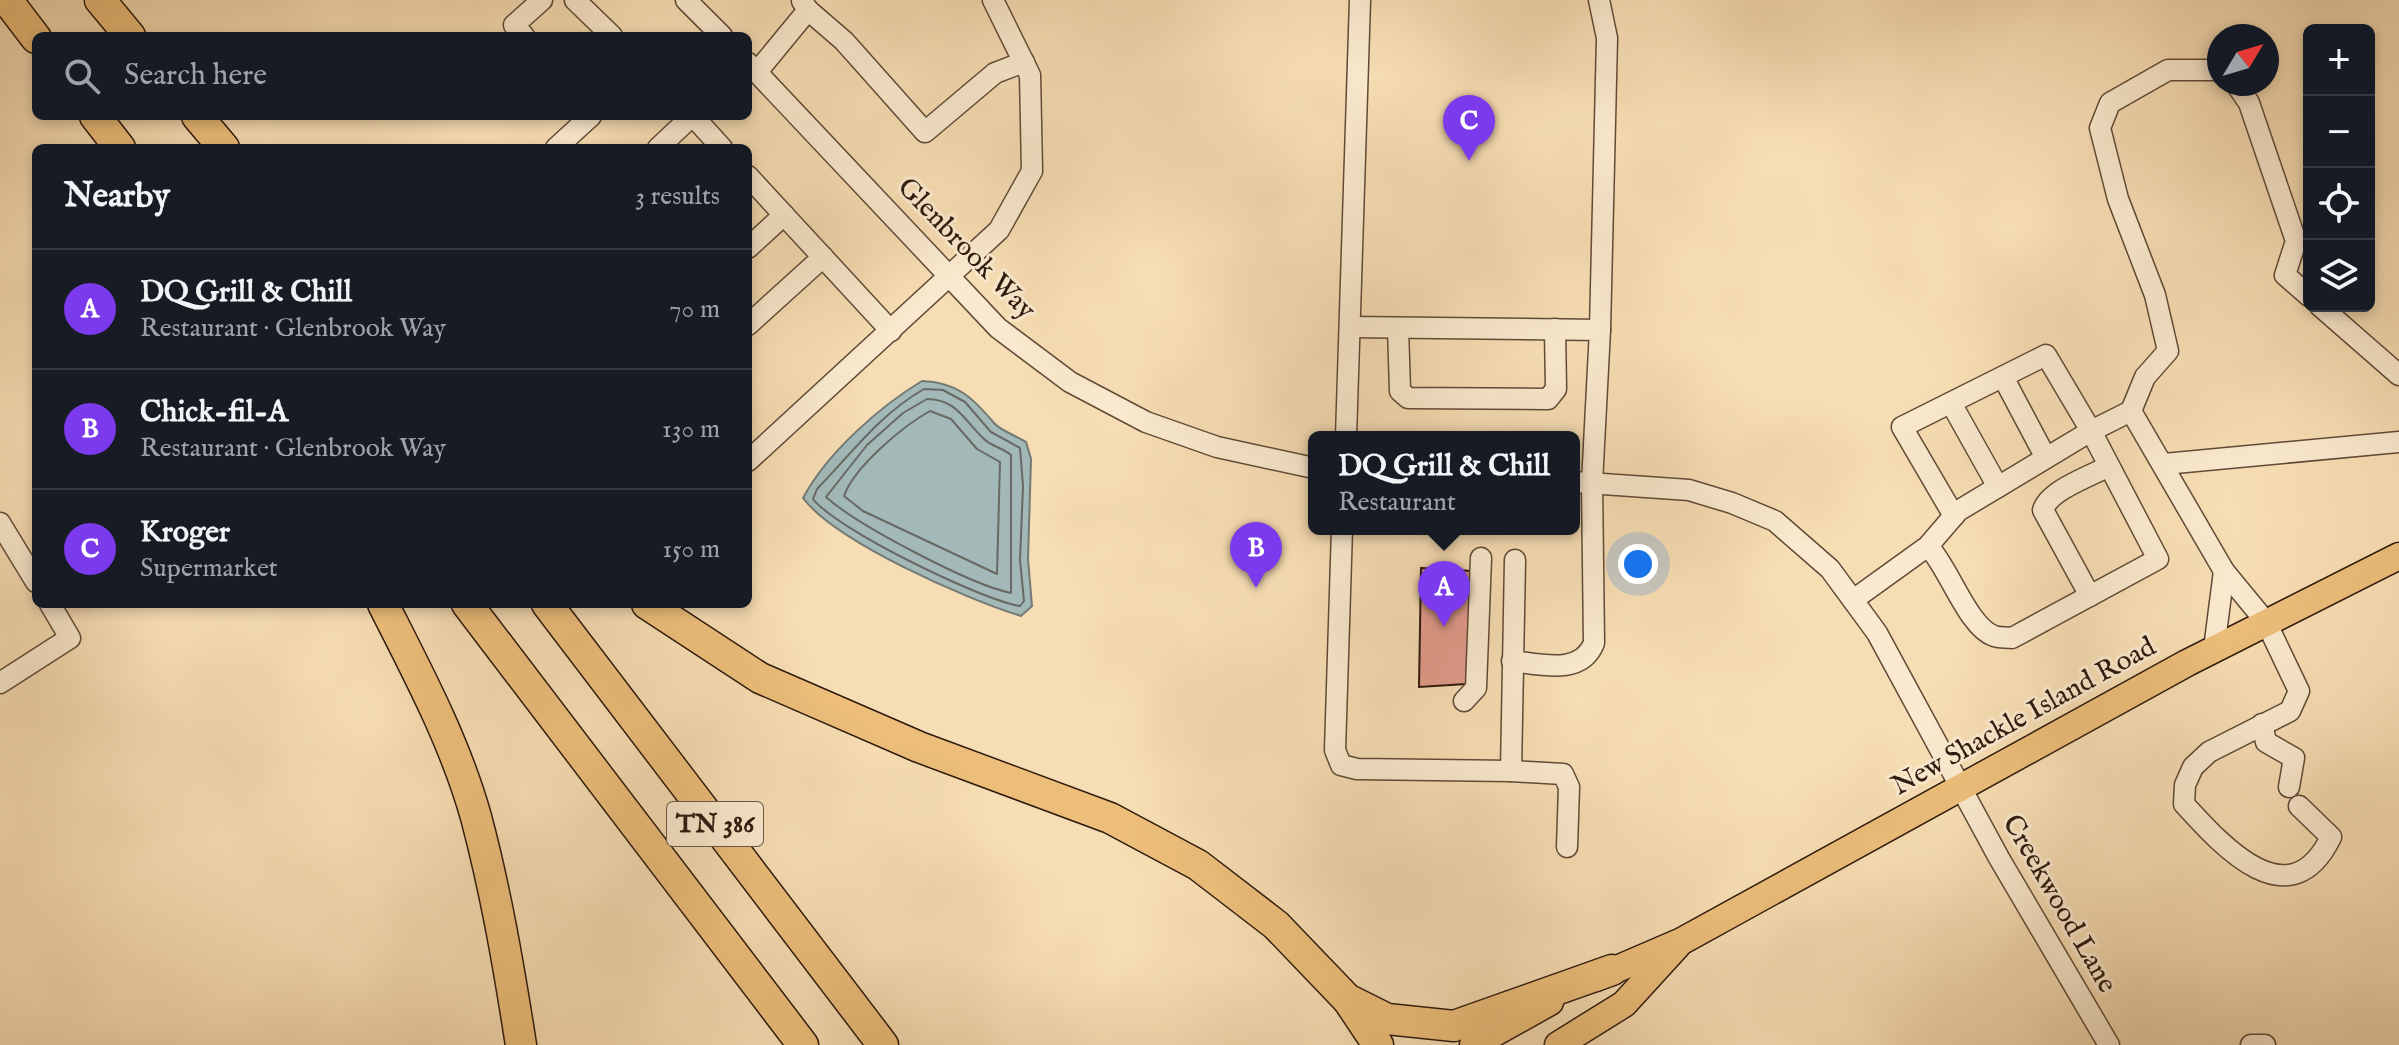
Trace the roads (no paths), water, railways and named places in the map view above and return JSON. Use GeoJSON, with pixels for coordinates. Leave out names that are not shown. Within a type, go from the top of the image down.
{"type":"FeatureCollection","features":[{"type":"Feature","properties":{"kind":"highway"},"geometry":{"type":"LineString","coordinates":[[7,0],[32,34]]}},
{"type":"Feature","properties":{"kind":"highway"},"geometry":{"type":"LineString","coordinates":[[89,0],[113,32]]}},
{"type":"Feature","properties":{"kind":"highway"},"geometry":{"type":"LineString","coordinates":[[100,0],[127,32]]}},
{"type":"Feature","properties":{"kind":"highway"},"geometry":{"type":"LineString","coordinates":[[84,120],[100,144]]}},
{"type":"Feature","properties":{"kind":"highway"},"geometry":{"type":"LineString","coordinates":[[98,120],[117,144]]}},
{"type":"Feature","properties":{"kind":"highway"},"geometry":{"type":"LineString","coordinates":[[180,120],[198,144]]}},
{"type":"Feature","properties":{"kind":"highway"},"geometry":{"type":"LineString","coordinates":[[200,120],[221,144]]}},
{"type":"Feature","properties":{"kind":"highway"},"geometry":{"type":"LineString","coordinates":[[385,608],[434,704],[475,815],[507,950],[521,1045]]}},
{"type":"Feature","properties":{"kind":"highway","name":"TN 386"},"geometry":{"type":"LineString","coordinates":[[470,608],[803,1045]]}},
{"type":"Feature","properties":{"kind":"highway","name":"TN 386"},"geometry":{"type":"LineString","coordinates":[[550,608],[883,1045]]}},
{"type":"Feature","properties":{"kind":"highway"},"geometry":{"type":"LineString","coordinates":[[653,608],[760,678],[919,747],[1110,818],[1198,865],[1276,925],[1347,999],[1378,1045]]}},
{"type":"Feature","properties":{"kind":"highway"},"geometry":{"type":"LineString","coordinates":[[1347,999],[1387,1019],[1454,1026],[1612,970]]}},
{"type":"Feature","properties":{"kind":"main road","name":"New Shackle Island Road"},"geometry":{"type":"LineString","coordinates":[[1473,1045],[1612,970],[1682,941],[2214,649],[2399,556]]}},
{"type":"Feature","properties":{"kind":"main road","name":"New Shackle Island Road"},"geometry":{"type":"LineString","coordinates":[[1558,1045],[1624,1004],[1682,941]]}},
{"type":"Feature","properties":{"kind":"street"},"geometry":{"type":"LineString","coordinates":[[520,32],[514,25],[542,0]]}},
{"type":"Feature","properties":{"kind":"street"},"geometry":{"type":"LineString","coordinates":[[575,0],[608,32]]}},
{"type":"Feature","properties":{"kind":"street"},"geometry":{"type":"LineString","coordinates":[[686,0],[718,32]]}},
{"type":"Feature","properties":{"kind":"street"},"geometry":{"type":"LineString","coordinates":[[752,457],[999,230],[1032,171],[1030,75],[993,0]]}},
{"type":"Feature","properties":{"kind":"street"},"geometry":{"type":"LineString","coordinates":[[1346,431],[1360,0]]}},
{"type":"Feature","properties":{"kind":"street"},"geometry":{"type":"LineString","coordinates":[[1512,661],[1572,665],[1589,655],[1596,619],[1583,482],[1600,330],[1607,38],[1599,0]]}},
{"type":"Feature","properties":{"kind":"street"},"geometry":{"type":"LineString","coordinates":[[752,67],[805,5],[844,41],[925,132],[995,73],[1024,62]]}},
{"type":"Feature","properties":{"kind":"street","name":"Glenbrook Way"},"geometry":{"type":"LineString","coordinates":[[752,67],[998,328],[1070,382],[1146,422],[1217,447],[1308,467]]}},
{"type":"Feature","properties":{"kind":"street"},"geometry":{"type":"LineString","coordinates":[[1853,600],[1928,546],[1954,516],[2091,431],[2131,411],[2145,377],[2168,351],[2155,295],[2118,199],[2100,128],[2110,103],[2168,70],[2207,70]]}},
{"type":"Feature","properties":{"kind":"street"},"geometry":{"type":"LineString","coordinates":[[2244,96],[2296,241],[2285,275],[2303,291]]}},
{"type":"Feature","properties":{"kind":"street"},"geometry":{"type":"LineString","coordinates":[[560,144],[587,120]]}},
{"type":"Feature","properties":{"kind":"street"},"geometry":{"type":"LineString","coordinates":[[662,144],[688,120]]}},
{"type":"Feature","properties":{"kind":"street"},"geometry":{"type":"LineString","coordinates":[[696,120],[718,144]]}},
{"type":"Feature","properties":{"kind":"street"},"geometry":{"type":"LineString","coordinates":[[752,180],[891,331]]}},
{"type":"Feature","properties":{"kind":"street"},"geometry":{"type":"LineString","coordinates":[[752,244],[784,215]]}},
{"type":"Feature","properties":{"kind":"street"},"geometry":{"type":"LineString","coordinates":[[752,321],[823,257]]}},
{"type":"Feature","properties":{"kind":"street"},"geometry":{"type":"LineString","coordinates":[[2327,312],[2399,375]]}},
{"type":"Feature","properties":{"kind":"street"},"geometry":{"type":"LineString","coordinates":[[1350,327],[1600,330]]}},
{"type":"Feature","properties":{"kind":"street"},"geometry":{"type":"LineString","coordinates":[[1398,328],[1400,391],[1408,398],[1548,399],[1556,389],[1555,329]]}},
{"type":"Feature","properties":{"kind":"street"},"geometry":{"type":"LineString","coordinates":[[1928,546],[1942,561],[1977,624],[1993,636],[2012,638],[2158,559],[2091,431],[2046,355],[1902,427],[1954,516]]}},
{"type":"Feature","properties":{"kind":"street"},"geometry":{"type":"LineString","coordinates":[[2003,377],[2046,458]]}},
{"type":"Feature","properties":{"kind":"street"},"geometry":{"type":"LineString","coordinates":[[1951,403],[1998,487]]}},
{"type":"Feature","properties":{"kind":"street"},"geometry":{"type":"LineString","coordinates":[[2131,411],[2224,571],[2266,622],[2299,691],[2290,711],[2209,752],[2193,767],[2185,785],[2184,804],[2224,848],[2264,874],[2294,876],[2321,857],[2331,837],[2299,806]]}},
{"type":"Feature","properties":{"kind":"street"},"geometry":{"type":"LineString","coordinates":[[2164,464],[2399,442]]}},
{"type":"Feature","properties":{"kind":"street"},"geometry":{"type":"LineString","coordinates":[[2090,596],[2043,510],[2046,502],[2058,494],[2109,466]]}},
{"type":"Feature","properties":{"kind":"street"},"geometry":{"type":"LineString","coordinates":[[1583,482],[1689,490],[1775,521],[1830,569],[1877,633],[1962,790]]}},
{"type":"Feature","properties":{"kind":"street"},"geometry":{"type":"LineString","coordinates":[[0,523],[32,575]]}},
{"type":"Feature","properties":{"kind":"street"},"geometry":{"type":"LineString","coordinates":[[1342,535],[1335,750],[1341,765],[1357,769],[1563,774],[1569,787],[1567,847]]}},
{"type":"Feature","properties":{"kind":"street"},"geometry":{"type":"LineString","coordinates":[[1464,701],[1476,688],[1481,558]]}},
{"type":"Feature","properties":{"kind":"street"},"geometry":{"type":"LineString","coordinates":[[1511,771],[1515,560]]}},
{"type":"Feature","properties":{"kind":"street"},"geometry":{"type":"LineString","coordinates":[[2214,649],[2224,571]]}},
{"type":"Feature","properties":{"kind":"street"},"geometry":{"type":"LineString","coordinates":[[0,683],[70,638],[52,608]]}},
{"type":"Feature","properties":{"kind":"street"},"geometry":{"type":"LineString","coordinates":[[2262,724],[2266,742],[2294,758],[2289,787]]}},
{"type":"Feature","properties":{"kind":"street","name":"Creekwood Lane"},"geometry":{"type":"LineString","coordinates":[[1962,790],[2109,1045]]}},
{"type":"Feature","properties":{"kind":"street"},"geometry":{"type":"LineString","coordinates":[[2251,1045],[2265,1045]]}},
{"type":"Feature","properties":{"kind":"water"},"geometry":{"type":"Polygon","coordinates":[[[922,381],[955,388],[979,406],[997,426],[1026,442],[1031,459],[1028,559],[1032,606],[1021,616],[968,597],[872,550],[843,533],[803,498],[826,464],[855,432],[922,381]]]}},
{"type":"Feature","properties":{"kind":"place","name":"Kroger"},"geometry":{"type":"Point","coordinates":[1469,161]}},
{"type":"Feature","properties":{"kind":"place","name":"Chick-fil-A"},"geometry":{"type":"Point","coordinates":[1256,588]}},
{"type":"Feature","properties":{"kind":"place","name":"DQ Grill & Chill"},"geometry":{"type":"Point","coordinates":[1444,627]}}]}
